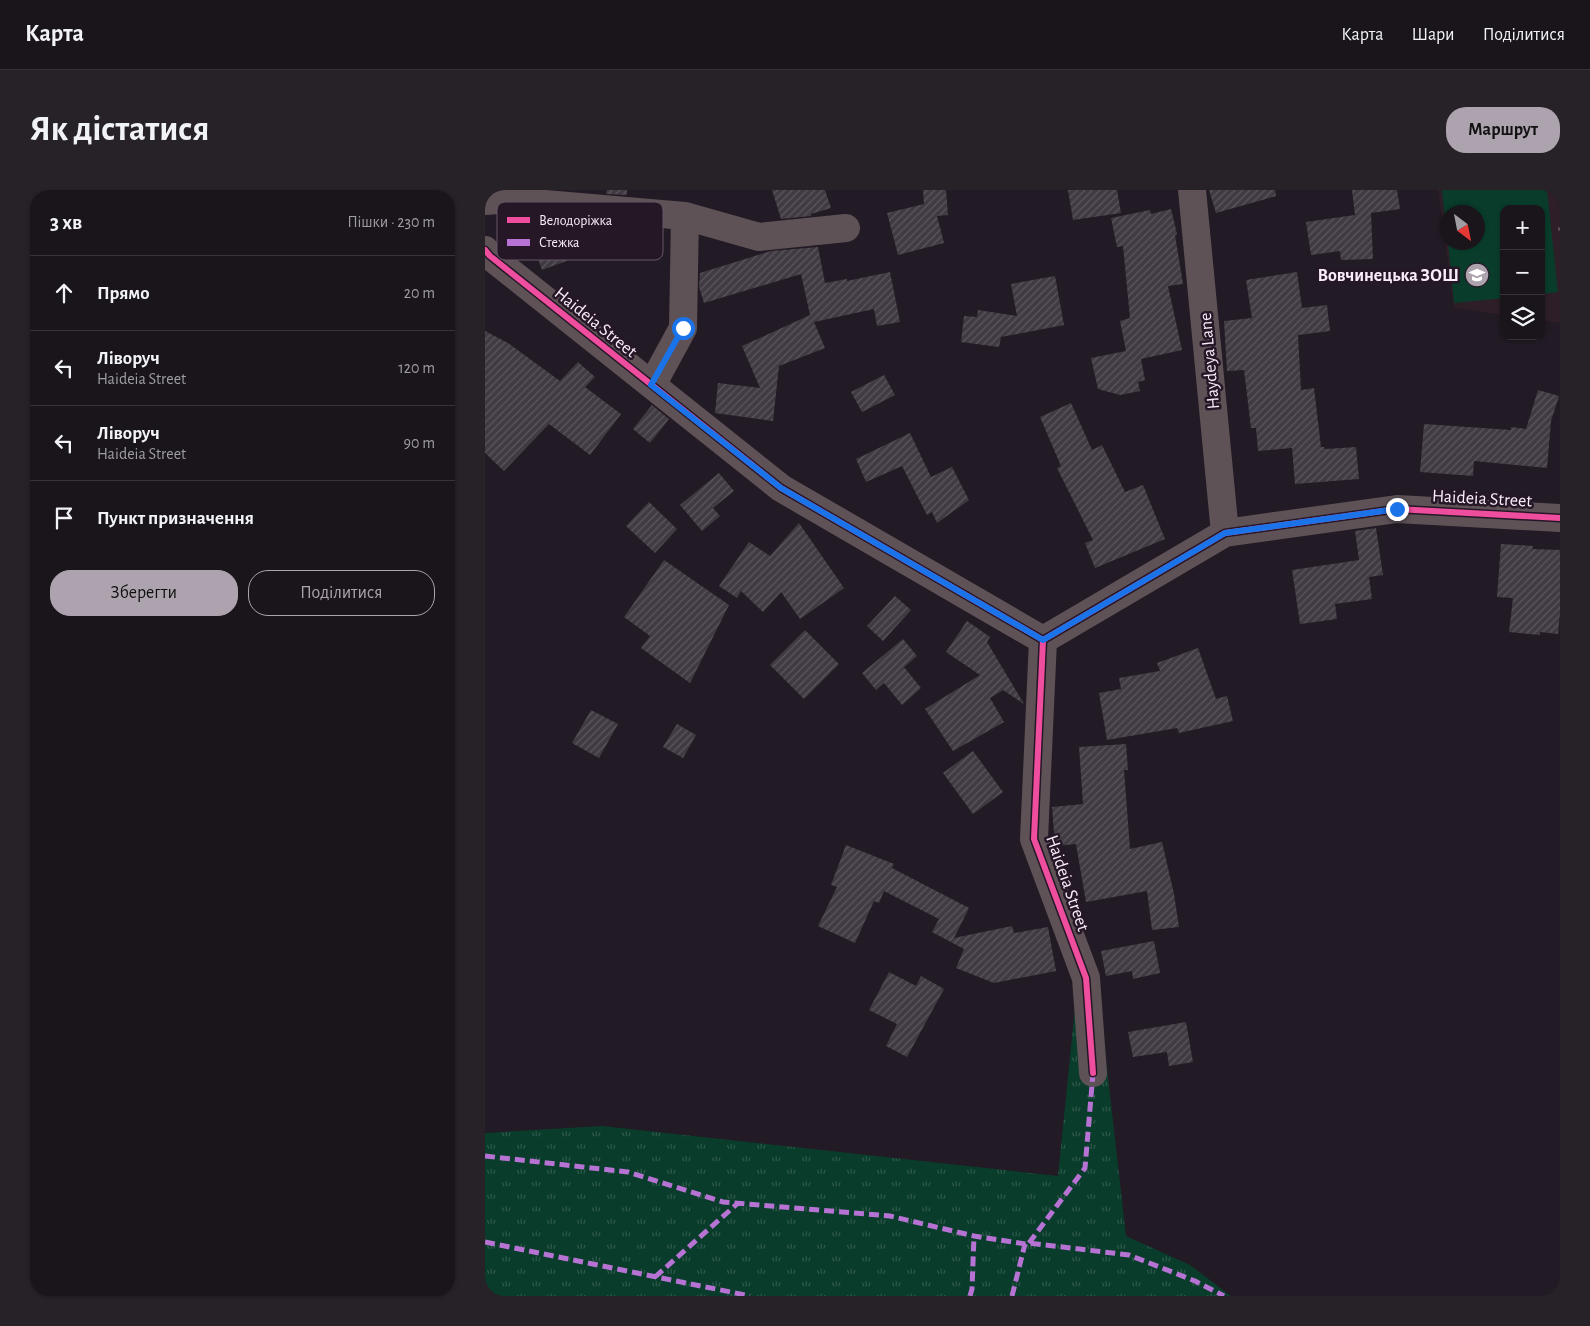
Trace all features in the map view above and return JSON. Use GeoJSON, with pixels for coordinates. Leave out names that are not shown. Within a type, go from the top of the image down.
{"type":"FeatureCollection","features":[{"type":"Feature","properties":{"kind":"street","name":"Haydeya Lane"},"geometry":{"type":"LineString","coordinates":[[1193,190],[1225,533]]}},
{"type":"Feature","properties":{"kind":"street"},"geometry":{"type":"LineString","coordinates":[[485,201],[522,202]]}},
{"type":"Feature","properties":{"kind":"street"},"geometry":{"type":"LineString","coordinates":[[663,214],[685,216],[759,236],[846,228]]}},
{"type":"Feature","properties":{"kind":"street"},"geometry":{"type":"LineString","coordinates":[[651,385],[683,328],[685,216]]}},
{"type":"Feature","properties":{"kind":"street","name":"Haideia Street"},"geometry":{"type":"LineString","coordinates":[[485,250],[490,256],[781,488],[1043,640]]}},
{"type":"Feature","properties":{"kind":"street","name":"Haideia Street"},"geometry":{"type":"LineString","coordinates":[[1043,640],[1225,533],[1397,509],[1560,518]]}},
{"type":"Feature","properties":{"kind":"street","name":"Haideia Street"},"geometry":{"type":"LineString","coordinates":[[1043,640],[1034,839],[1087,978],[1093,1073]]}},
{"type":"Feature","properties":{"kind":"shaded area","name":"Вовчинецька ЗОШ"},"geometry":{"type":"Polygon","coordinates":[[[1438,190],[1560,190],[1560,323],[1545,321],[1545,205],[1500,205],[1500,314],[1454,308],[1446,250],[1485,250],[1485,205],[1440,205],[1438,190]]]}},
{"type":"Feature","properties":{"kind":"green space"},"geometry":{"type":"Polygon","coordinates":[[[1442,190],[1547,190],[1558,292],[1545,294],[1545,205],[1500,205],[1500,298],[1454,303],[1449,250],[1485,250],[1485,205],[1444,205],[1442,190]]]}},
{"type":"Feature","properties":{"kind":"green space"},"geometry":{"type":"Polygon","coordinates":[[[1078,978],[1098,989],[1126,1236],[1190,1265],[1231,1296],[485,1296],[485,1133],[602,1126],[1058,1176],[1078,978]]]}},
{"type":"Feature","properties":{"kind":"building"},"geometry":{"type":"Polygon","coordinates":[[[607,190],[627,190],[627,195],[606,194],[607,190]]]}},
{"type":"Feature","properties":{"kind":"building"},"geometry":{"type":"Polygon","coordinates":[[[772,190],[825,190],[831,208],[811,214],[811,216],[781,219],[772,190]]]}},
{"type":"Feature","properties":{"kind":"building"},"geometry":{"type":"Polygon","coordinates":[[[923,190],[946,190],[948,215],[937,216],[944,243],[898,255],[887,213],[924,204],[923,190]]]}},
{"type":"Feature","properties":{"kind":"building"},"geometry":{"type":"Polygon","coordinates":[[[1068,190],[1117,190],[1121,213],[1073,220],[1068,190]]]}},
{"type":"Feature","properties":{"kind":"building"},"geometry":{"type":"Polygon","coordinates":[[[1209,190],[1275,190],[1276,196],[1216,213],[1209,190]]]}},
{"type":"Feature","properties":{"kind":"building"},"geometry":{"type":"Polygon","coordinates":[[[1352,190],[1397,190],[1400,209],[1371,213],[1373,259],[1341,260],[1340,251],[1311,255],[1306,222],[1355,215],[1352,190]]]}},
{"type":"Feature","properties":{"kind":"building"},"geometry":{"type":"Polygon","coordinates":[[[1171,209],[1177,234],[1175,235],[1183,284],[1168,286],[1182,350],[1141,359],[1145,380],[1138,382],[1140,391],[1120,395],[1098,389],[1091,358],[1126,351],[1120,321],[1130,318],[1123,246],[1117,247],[1111,218],[1150,210],[1151,214],[1171,209]]]}},
{"type":"Feature","properties":{"kind":"building"},"geometry":{"type":"Polygon","coordinates":[[[818,247],[825,283],[847,279],[847,281],[890,272],[900,322],[877,326],[874,309],[814,322],[825,348],[779,366],[773,421],[715,413],[718,383],[760,388],[742,346],[810,315],[801,274],[704,303],[699,287],[700,273],[771,251],[818,247]]]}},
{"type":"Feature","properties":{"kind":"building"},"geometry":{"type":"Polygon","coordinates":[[[538,260],[569,260],[542,270],[538,260]]]}},
{"type":"Feature","properties":{"kind":"building"},"geometry":{"type":"Polygon","coordinates":[[[1297,272],[1302,308],[1327,305],[1330,331],[1298,335],[1301,390],[1314,388],[1321,447],[1325,449],[1356,447],[1359,479],[1295,484],[1292,448],[1258,451],[1256,428],[1251,428],[1244,370],[1227,371],[1224,321],[1252,318],[1246,280],[1297,272]]]}},
{"type":"Feature","properties":{"kind":"building"},"geometry":{"type":"Polygon","coordinates":[[[1055,276],[1064,325],[1001,337],[999,347],[961,342],[964,316],[977,317],[978,310],[1017,316],[1011,284],[1055,276]]]}},
{"type":"Feature","properties":{"kind":"building"},"geometry":{"type":"Polygon","coordinates":[[[485,331],[508,343],[560,381],[578,362],[595,377],[585,387],[621,414],[590,455],[549,424],[504,471],[485,453],[485,331]]]}},
{"type":"Feature","properties":{"kind":"building"},"geometry":{"type":"Polygon","coordinates":[[[884,375],[895,395],[862,412],[851,392],[884,375]]]}},
{"type":"Feature","properties":{"kind":"building"},"geometry":{"type":"Polygon","coordinates":[[[1538,390],[1559,396],[1551,421],[1547,468],[1474,461],[1473,476],[1420,472],[1424,424],[1511,430],[1511,427],[1526,429],[1538,390]]]}},
{"type":"Feature","properties":{"kind":"building"},"geometry":{"type":"Polygon","coordinates":[[[1071,403],[1092,450],[1102,445],[1125,492],[1143,485],[1165,539],[1095,568],[1085,543],[1093,540],[1057,468],[1061,466],[1040,417],[1071,403]]]}},
{"type":"Feature","properties":{"kind":"building"},"geometry":{"type":"Polygon","coordinates":[[[652,405],[669,419],[650,443],[633,429],[652,405]]]}},
{"type":"Feature","properties":{"kind":"building"},"geometry":{"type":"Polygon","coordinates":[[[910,433],[931,477],[952,467],[969,500],[937,523],[932,512],[927,515],[902,466],[866,482],[856,459],[910,433]]]}},
{"type":"Feature","properties":{"kind":"building"},"geometry":{"type":"Polygon","coordinates":[[[719,473],[734,491],[713,508],[720,516],[702,531],[680,505],[719,473]]]}},
{"type":"Feature","properties":{"kind":"building"},"geometry":{"type":"Polygon","coordinates":[[[649,502],[677,529],[655,553],[626,526],[649,502]]]}},
{"type":"Feature","properties":{"kind":"building"},"geometry":{"type":"Polygon","coordinates":[[[799,523],[844,588],[800,619],[781,592],[763,612],[741,591],[737,598],[719,586],[749,542],[770,556],[799,523]]]}},
{"type":"Feature","properties":{"kind":"building"},"geometry":{"type":"Polygon","coordinates":[[[1376,528],[1383,575],[1369,577],[1372,599],[1335,604],[1337,619],[1300,624],[1292,570],[1359,560],[1355,531],[1376,528]]]}},
{"type":"Feature","properties":{"kind":"building"},"geometry":{"type":"Polygon","coordinates":[[[1501,544],[1533,546],[1533,549],[1560,550],[1558,634],[1540,632],[1540,635],[1509,632],[1513,598],[1497,597],[1501,544]]]}},
{"type":"Feature","properties":{"kind":"building"},"geometry":{"type":"Polygon","coordinates":[[[664,560],[729,605],[690,683],[641,648],[650,636],[624,617],[664,560]]]}},
{"type":"Feature","properties":{"kind":"building"},"geometry":{"type":"Polygon","coordinates":[[[895,596],[911,610],[883,641],[867,626],[895,596]]]}},
{"type":"Feature","properties":{"kind":"building"},"geometry":{"type":"Polygon","coordinates":[[[967,621],[990,637],[987,642],[1024,704],[1003,690],[990,698],[1004,722],[953,751],[925,709],[980,675],[946,652],[967,621]]]}},
{"type":"Feature","properties":{"kind":"building"},"geometry":{"type":"Polygon","coordinates":[[[805,630],[839,664],[804,699],[770,665],[805,630]]]}},
{"type":"Feature","properties":{"kind":"building"},"geometry":{"type":"Polygon","coordinates":[[[903,639],[917,656],[904,667],[921,688],[902,705],[884,683],[876,690],[862,673],[903,639]]]}},
{"type":"Feature","properties":{"kind":"building"},"geometry":{"type":"Polygon","coordinates":[[[1198,648],[1216,699],[1227,696],[1233,721],[1179,733],[1177,728],[1107,740],[1099,693],[1121,689],[1119,678],[1160,671],[1157,663],[1198,648]]]}},
{"type":"Feature","properties":{"kind":"building"},"geometry":{"type":"Polygon","coordinates":[[[591,710],[618,724],[599,758],[572,743],[591,710]]]}},
{"type":"Feature","properties":{"kind":"building"},"geometry":{"type":"Polygon","coordinates":[[[677,724],[696,735],[683,758],[663,747],[677,724]]]}},
{"type":"Feature","properties":{"kind":"building"},"geometry":{"type":"Polygon","coordinates":[[[1126,744],[1128,770],[1124,770],[1130,849],[1162,842],[1174,894],[1179,927],[1152,930],[1147,891],[1086,902],[1076,844],[1055,846],[1052,807],[1083,804],[1079,747],[1126,744]]]}},
{"type":"Feature","properties":{"kind":"building"},"geometry":{"type":"Polygon","coordinates":[[[973,751],[1003,792],[973,814],[943,773],[973,751]]]}},
{"type":"Feature","properties":{"kind":"building"},"geometry":{"type":"Polygon","coordinates":[[[846,845],[894,864],[892,868],[969,908],[954,938],[1012,926],[1014,933],[1048,927],[1056,971],[994,983],[956,968],[964,949],[932,932],[939,919],[884,891],[879,903],[874,901],[855,943],[818,926],[837,887],[831,885],[846,845]]]}},
{"type":"Feature","properties":{"kind":"building"},"geometry":{"type":"Polygon","coordinates":[[[1154,941],[1160,973],[1133,979],[1132,971],[1106,976],[1101,951],[1154,941]]]}},
{"type":"Feature","properties":{"kind":"building"},"geometry":{"type":"Polygon","coordinates":[[[889,972],[916,986],[921,976],[944,989],[907,1057],[886,1046],[897,1024],[869,1010],[889,972]]]}},
{"type":"Feature","properties":{"kind":"building"},"geometry":{"type":"Polygon","coordinates":[[[1186,1022],[1193,1062],[1169,1066],[1167,1052],[1133,1057],[1128,1032],[1186,1022]]]}},
{"type":"Feature","properties":{"kind":"marked path"},"geometry":{"type":"LineString","coordinates":[[1029,1243],[1085,1168],[1093,1073]]}},
{"type":"Feature","properties":{"kind":"marked path"},"geometry":{"type":"LineString","coordinates":[[485,1156],[628,1172],[723,1202],[890,1216],[974,1236],[1025,1244],[1129,1255],[1195,1281],[1224,1296]]}},
{"type":"Feature","properties":{"kind":"marked path"},"geometry":{"type":"LineString","coordinates":[[655,1277],[737,1204]]}},
{"type":"Feature","properties":{"kind":"marked path"},"geometry":{"type":"LineString","coordinates":[[970,1296],[972,1289],[974,1236]]}},
{"type":"Feature","properties":{"kind":"marked path"},"geometry":{"type":"LineString","coordinates":[[485,1242],[750,1296]]}},
{"type":"Feature","properties":{"kind":"marked path"},"geometry":{"type":"LineString","coordinates":[[1012,1296],[1025,1244]]}},
{"type":"Feature","properties":{"kind":"cycle path"},"geometry":{"type":"LineString","coordinates":[[485,250],[490,256],[781,488],[1043,640],[1225,533],[1397,509],[1560,518]]}},
{"type":"Feature","properties":{"kind":"cycle path"},"geometry":{"type":"LineString","coordinates":[[1043,640],[1034,839],[1086,978],[1093,1073]]}},
{"type":"Feature","properties":{"kind":"place","name":"Вовчинецька ЗОШ"},"geometry":{"type":"Point","coordinates":[1477,275]}},
{"type":"Feature","properties":{"kind":"route"},"geometry":{"type":"LineString","coordinates":[[683,328],[651,385],[781,488],[1043,640],[1225,533],[1397,509]]}}]}
